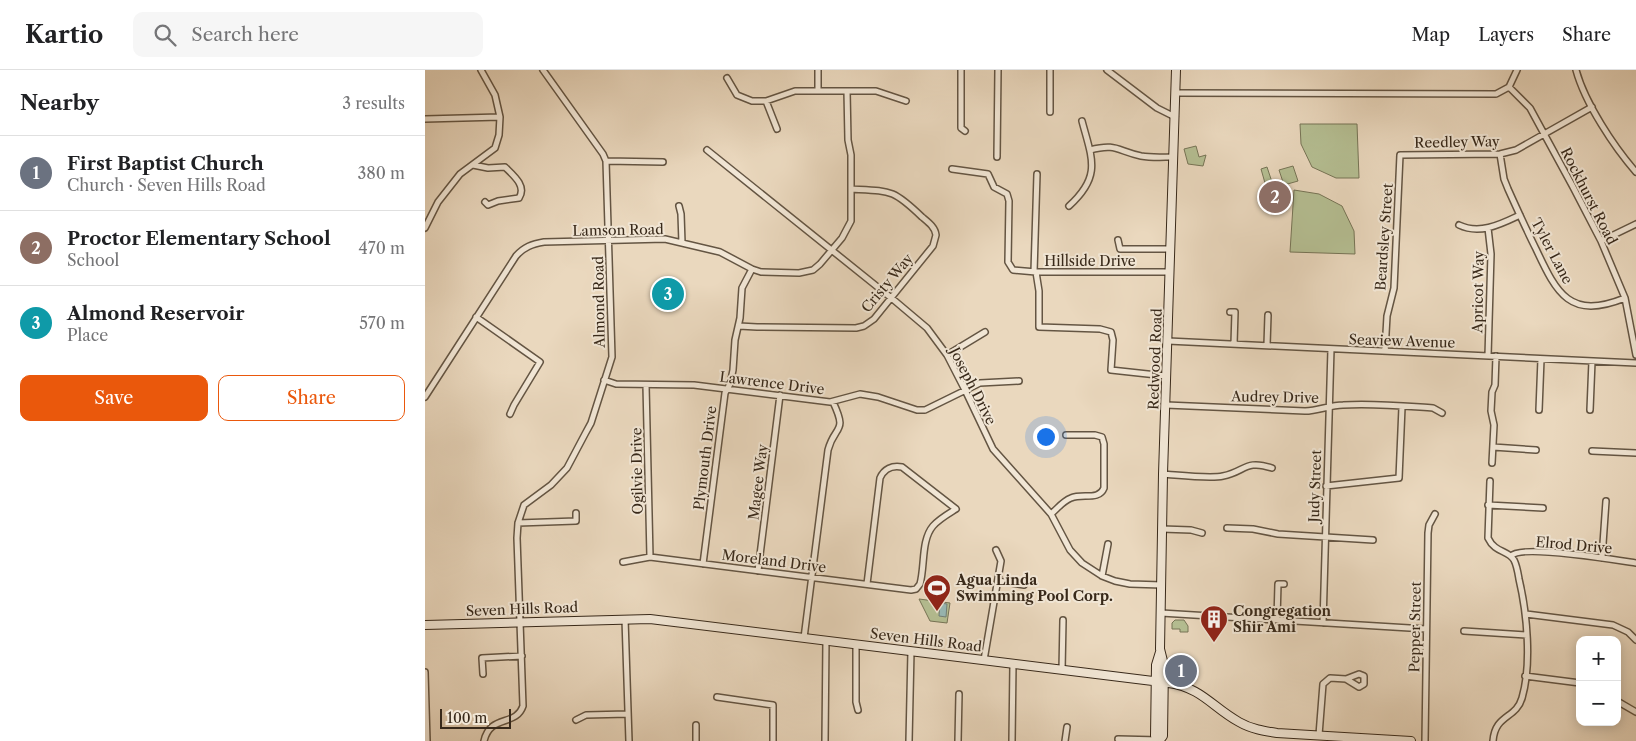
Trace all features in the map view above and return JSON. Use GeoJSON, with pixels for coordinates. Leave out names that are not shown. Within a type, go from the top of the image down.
{"type":"FeatureCollection","features":[{"type":"Feature","properties":{"kind":"street"},"geometry":{"type":"LineString","coordinates":[[425,228],[438,202],[460,174],[495,148],[499,135],[500,117],[495,95],[481,70]]}},
{"type":"Feature","properties":{"kind":"street","name":"Almond Road"},"geometry":{"type":"LineString","coordinates":[[484,741],[489,729],[517,715],[522,710],[518,522],[524,505],[551,485],[567,468],[591,423],[612,357],[606,161],[603,154],[543,70]]}},
{"type":"Feature","properties":{"kind":"street"},"geometry":{"type":"LineString","coordinates":[[818,70],[818,91]]}},
{"type":"Feature","properties":{"kind":"street"},"geometry":{"type":"LineString","coordinates":[[961,70],[961,128],[965,131]]}},
{"type":"Feature","properties":{"kind":"street"},"geometry":{"type":"LineString","coordinates":[[997,157],[998,70]]}},
{"type":"Feature","properties":{"kind":"street"},"geometry":{"type":"LineString","coordinates":[[1049,112],[1050,70]]}},
{"type":"Feature","properties":{"kind":"street"},"geometry":{"type":"LineString","coordinates":[[1107,70],[1157,108],[1175,116]]}},
{"type":"Feature","properties":{"kind":"street","name":"Redwood Road"},"geometry":{"type":"LineString","coordinates":[[1159,741],[1155,736],[1160,682],[1156,665],[1160,649],[1163,474],[1176,70]]}},
{"type":"Feature","properties":{"kind":"street"},"geometry":{"type":"LineString","coordinates":[[1176,93],[1490,94],[1501,93],[1509,88],[1517,70]]}},
{"type":"Feature","properties":{"kind":"street"},"geometry":{"type":"LineString","coordinates":[[1576,70],[1578,80],[1592,107],[1617,148],[1636,172]]}},
{"type":"Feature","properties":{"kind":"street"},"geometry":{"type":"LineString","coordinates":[[727,78],[737,95],[752,101],[766,101],[795,91],[876,91],[906,101]]}},
{"type":"Feature","properties":{"kind":"street","name":"Rockhurst Road"},"geometry":{"type":"LineString","coordinates":[[1509,88],[1528,106],[1601,241],[1625,298],[1636,355]]}},
{"type":"Feature","properties":{"kind":"street","name":"Lamson Road"},"geometry":{"type":"LineString","coordinates":[[425,397],[516,256],[532,244],[665,239],[727,254],[752,269],[768,273],[807,272],[818,266],[847,230],[851,221],[851,155],[848,140],[847,91]]}},
{"type":"Feature","properties":{"kind":"street"},"geometry":{"type":"LineString","coordinates":[[766,101],[777,129]]}},
{"type":"Feature","properties":{"kind":"street","name":"Reedley Way"},"geometry":{"type":"LineString","coordinates":[[1401,154],[1500,154],[1516,150],[1592,107]]}},
{"type":"Feature","properties":{"kind":"street"},"geometry":{"type":"LineString","coordinates":[[425,119],[500,117]]}},
{"type":"Feature","properties":{"kind":"street"},"geometry":{"type":"LineString","coordinates":[[1069,206],[1084,192],[1092,167],[1090,150],[1082,120]]}},
{"type":"Feature","properties":{"kind":"street"},"geometry":{"type":"LineString","coordinates":[[1090,150],[1111,147],[1144,156],[1174,157]]}},
{"type":"Feature","properties":{"kind":"street","name":"Joseph Drive"},"geometry":{"type":"LineString","coordinates":[[707,150],[927,328],[947,355],[993,449],[1051,514],[1070,550],[1083,563],[1102,576],[1130,584],[1161,585]]}},
{"type":"Feature","properties":{"kind":"street","name":"Beardsley Street"},"geometry":{"type":"LineString","coordinates":[[1385,351],[1387,316],[1394,288],[1401,154]]}},
{"type":"Feature","properties":{"kind":"street","name":"Tyler Lane"},"geometry":{"type":"LineString","coordinates":[[1500,154],[1504,179],[1554,286],[1565,298],[1572,302],[1589,306],[1599,306],[1625,298]]}},
{"type":"Feature","properties":{"kind":"street"},"geometry":{"type":"LineString","coordinates":[[606,161],[663,162]]}},
{"type":"Feature","properties":{"kind":"street"},"geometry":{"type":"LineString","coordinates":[[473,165],[488,168],[505,167],[514,175],[521,186],[522,194],[519,198],[498,201],[488,205],[485,202]]}},
{"type":"Feature","properties":{"kind":"street","name":"Hillside Drive"},"geometry":{"type":"LineString","coordinates":[[952,169],[988,174],[994,187],[1007,194],[1009,201],[1008,262],[1010,268],[1016,271],[1170,272]]}},
{"type":"Feature","properties":{"kind":"street"},"geometry":{"type":"LineString","coordinates":[[1037,174],[1035,272],[1039,291],[1039,328],[1100,329],[1111,332],[1113,340],[1111,370],[1167,376]]}},
{"type":"Feature","properties":{"kind":"street","name":"Cristy Way"},"geometry":{"type":"LineString","coordinates":[[739,326],[757,328],[860,327],[874,319],[933,246],[936,240],[935,231],[904,200],[893,193],[880,190],[851,190]]}},
{"type":"Feature","properties":{"kind":"street"},"geometry":{"type":"LineString","coordinates":[[679,206],[682,243]]}},
{"type":"Feature","properties":{"kind":"street"},"geometry":{"type":"LineString","coordinates":[[1459,225],[1474,229],[1488,228],[1520,215]]}},
{"type":"Feature","properties":{"kind":"street"},"geometry":{"type":"LineString","coordinates":[[1601,241],[1636,224]]}},
{"type":"Feature","properties":{"kind":"street","name":"Apricot Way"},"geometry":{"type":"LineString","coordinates":[[1488,228],[1491,254],[1488,356]]}},
{"type":"Feature","properties":{"kind":"street"},"geometry":{"type":"LineString","coordinates":[[1118,240],[1120,249],[1171,249]]}},
{"type":"Feature","properties":{"kind":"street","name":"Plymouth Drive"},"geometry":{"type":"LineString","coordinates":[[703,564],[725,393],[733,370],[742,288],[752,269]]}},
{"type":"Feature","properties":{"kind":"street"},"geometry":{"type":"LineString","coordinates":[[1230,312],[1235,312],[1234,344]]}},
{"type":"Feature","properties":{"kind":"street"},"geometry":{"type":"LineString","coordinates":[[1267,345],[1268,315]]}},
{"type":"Feature","properties":{"kind":"street"},"geometry":{"type":"LineString","coordinates":[[476,317],[541,362],[513,406],[510,414]]}},
{"type":"Feature","properties":{"kind":"street"},"geometry":{"type":"LineString","coordinates":[[947,355],[985,332]]}},
{"type":"Feature","properties":{"kind":"street","name":"Seaview Avenue"},"geometry":{"type":"LineString","coordinates":[[1168,340],[1636,363]]}},
{"type":"Feature","properties":{"kind":"street","name":"Judy Street"},"geometry":{"type":"LineString","coordinates":[[1323,623],[1324,537],[1331,349]]}},
{"type":"Feature","properties":{"kind":"street"},"geometry":{"type":"LineString","coordinates":[[1492,463],[1494,425],[1491,411],[1492,392],[1495,385],[1496,356]]}},
{"type":"Feature","properties":{"kind":"street"},"geometry":{"type":"LineString","coordinates":[[1539,410],[1541,359]]}},
{"type":"Feature","properties":{"kind":"street"},"geometry":{"type":"LineString","coordinates":[[1590,410],[1592,361]]}},
{"type":"Feature","properties":{"kind":"street","name":"Lawrence Drive"},"geometry":{"type":"LineString","coordinates":[[604,380],[616,384],[694,385],[833,402],[859,394],[878,397],[917,410],[925,410],[980,383],[1019,381]]}},
{"type":"Feature","properties":{"kind":"street","name":"Ogilvie Drive"},"geometry":{"type":"LineString","coordinates":[[646,385],[650,557]]}},
{"type":"Feature","properties":{"kind":"street","name":"Magee Way"},"geometry":{"type":"LineString","coordinates":[[758,571],[780,395]]}},
{"type":"Feature","properties":{"kind":"street"},"geometry":{"type":"LineString","coordinates":[[804,638],[828,450],[840,425],[839,414],[833,402]]}},
{"type":"Feature","properties":{"kind":"street","name":"Audrey Drive"},"geometry":{"type":"LineString","coordinates":[[1165,405],[1305,412],[1345,404],[1433,408],[1442,413]]}},
{"type":"Feature","properties":{"kind":"street"},"geometry":{"type":"LineString","coordinates":[[1326,486],[1399,478],[1402,407]]}},
{"type":"Feature","properties":{"kind":"street"},"geometry":{"type":"LineString","coordinates":[[1051,514],[1073,496],[1098,496],[1104,488],[1104,444],[1102,438],[1095,435],[1066,435]]}},
{"type":"Feature","properties":{"kind":"street"},"geometry":{"type":"LineString","coordinates":[[1493,447],[1536,450]]}},
{"type":"Feature","properties":{"kind":"street"},"geometry":{"type":"LineString","coordinates":[[1592,451],[1636,453]]}},
{"type":"Feature","properties":{"kind":"street"},"geometry":{"type":"LineString","coordinates":[[1163,474],[1222,477],[1251,465],[1272,468]]}},
{"type":"Feature","properties":{"kind":"street","name":"Moreland Drive"},"geometry":{"type":"LineString","coordinates":[[623,562],[650,557],[911,590],[916,589],[921,584],[926,540],[930,531],[936,523],[956,509],[902,467],[897,466],[888,469],[882,474],[879,482],[867,584]]}},
{"type":"Feature","properties":{"kind":"street"},"geometry":{"type":"LineString","coordinates":[[1489,481],[1487,532],[1490,541],[1497,550],[1511,556],[1517,568],[1526,614],[1527,635],[1525,676],[1520,704],[1515,711],[1499,723],[1494,732],[1493,741]]}},
{"type":"Feature","properties":{"kind":"street"},"geometry":{"type":"LineString","coordinates":[[1602,558],[1607,501]]}},
{"type":"Feature","properties":{"kind":"street"},"geometry":{"type":"LineString","coordinates":[[1488,505],[1543,508]]}},
{"type":"Feature","properties":{"kind":"street"},"geometry":{"type":"LineString","coordinates":[[518,522],[577,521],[576,514]]}},
{"type":"Feature","properties":{"kind":"street","name":"Pepper Street"},"geometry":{"type":"LineString","coordinates":[[1425,741],[1428,533],[1429,525],[1435,514]]}},
{"type":"Feature","properties":{"kind":"street"},"geometry":{"type":"LineString","coordinates":[[1227,528],[1253,529],[1278,534],[1373,540]]}},
{"type":"Feature","properties":{"kind":"street"},"geometry":{"type":"LineString","coordinates":[[1162,529],[1202,532]]}},
{"type":"Feature","properties":{"kind":"street"},"geometry":{"type":"LineString","coordinates":[[1102,576],[1108,544]]}},
{"type":"Feature","properties":{"kind":"street"},"geometry":{"type":"LineString","coordinates":[[985,660],[1001,561],[996,550]]}},
{"type":"Feature","properties":{"kind":"street","name":"Elrod Drive"},"geometry":{"type":"LineString","coordinates":[[1511,556],[1517,552],[1541,552],[1636,562]]}},
{"type":"Feature","properties":{"kind":"street"},"geometry":{"type":"LineString","coordinates":[[998,581],[1023,584]]}},
{"type":"Feature","properties":{"kind":"street"},"geometry":{"type":"LineString","coordinates":[[1277,619],[1277,584],[1284,584]]}},
{"type":"Feature","properties":{"kind":"street"},"geometry":{"type":"LineString","coordinates":[[1161,613],[1426,629]]}},
{"type":"Feature","properties":{"kind":"street"},"geometry":{"type":"LineString","coordinates":[[1526,614],[1613,625],[1628,632],[1636,640]]}},
{"type":"Feature","properties":{"kind":"street"},"geometry":{"type":"LineString","coordinates":[[625,619],[629,741]]}},
{"type":"Feature","properties":{"kind":"street","name":"Seven Hills Road"},"geometry":{"type":"LineString","coordinates":[[425,625],[650,619],[1177,684],[1194,690],[1239,722],[1256,729],[1277,733],[1411,741]]}},
{"type":"Feature","properties":{"kind":"street"},"geometry":{"type":"LineString","coordinates":[[1062,670],[1063,620]]}},
{"type":"Feature","properties":{"kind":"street"},"geometry":{"type":"LineString","coordinates":[[1464,631],[1527,635]]}},
{"type":"Feature","properties":{"kind":"street"},"geometry":{"type":"LineString","coordinates":[[825,741],[826,640]]}},
{"type":"Feature","properties":{"kind":"street"},"geometry":{"type":"LineString","coordinates":[[857,644],[855,702],[858,710]]}},
{"type":"Feature","properties":{"kind":"street"},"geometry":{"type":"LineString","coordinates":[[909,741],[911,651]]}},
{"type":"Feature","properties":{"kind":"street"},"geometry":{"type":"LineString","coordinates":[[483,674],[482,658],[521,656]]}},
{"type":"Feature","properties":{"kind":"street"},"geometry":{"type":"LineString","coordinates":[[1012,741],[1013,664]]}},
{"type":"Feature","properties":{"kind":"street"},"geometry":{"type":"LineString","coordinates":[[425,672],[427,741]]}},
{"type":"Feature","properties":{"kind":"street"},"geometry":{"type":"LineString","coordinates":[[1525,676],[1576,682]]}},
{"type":"Feature","properties":{"kind":"street"},"geometry":{"type":"LineString","coordinates":[[1319,735],[1323,684],[1330,678],[1346,678]]}},
{"type":"Feature","properties":{"kind":"street"},"geometry":{"type":"LineString","coordinates":[[958,741],[959,694]]}},
{"type":"Feature","properties":{"kind":"street"},"geometry":{"type":"LineString","coordinates":[[717,697],[773,705],[773,741]]}},
{"type":"Feature","properties":{"kind":"street"},"geometry":{"type":"LineString","coordinates":[[1621,703],[1636,712]]}},
{"type":"Feature","properties":{"kind":"street"},"geometry":{"type":"LineString","coordinates":[[576,720],[586,715],[628,714]]}},
{"type":"Feature","properties":{"kind":"street"},"geometry":{"type":"LineString","coordinates":[[695,741],[696,725]]}},
{"type":"Feature","properties":{"kind":"street"},"geometry":{"type":"LineString","coordinates":[[1065,741],[1067,727]]}},
{"type":"Feature","properties":{"kind":"street"},"geometry":{"type":"LineString","coordinates":[[1119,739],[1159,741]]}},
{"type":"Feature","properties":{"kind":"green space"},"geometry":{"type":"Polygon","coordinates":[[[1300,124],[1357,124],[1359,178],[1336,178],[1312,167],[1301,144],[1300,124]]]}},
{"type":"Feature","properties":{"kind":"green space"},"geometry":{"type":"Polygon","coordinates":[[[1196,146],[1199,157],[1206,155],[1203,166],[1188,164],[1184,149],[1196,146]]]}},
{"type":"Feature","properties":{"kind":"green space"},"geometry":{"type":"Polygon","coordinates":[[[1293,166],[1298,181],[1284,185],[1279,170],[1293,166]]]}},
{"type":"Feature","properties":{"kind":"green space"},"geometry":{"type":"Polygon","coordinates":[[[1267,167],[1274,188],[1267,190],[1261,169],[1267,167]]]}},
{"type":"Feature","properties":{"kind":"green space"},"geometry":{"type":"Polygon","coordinates":[[[1294,190],[1319,194],[1342,206],[1354,231],[1355,254],[1290,252],[1294,190]]]}},
{"type":"Feature","properties":{"kind":"green space","name":"Agua Linda Swimming Pool Corp."},"geometry":{"type":"Polygon","coordinates":[[[919,599],[950,603],[947,623],[930,621],[919,599]]]}},
{"type":"Feature","properties":{"kind":"green space"},"geometry":{"type":"Polygon","coordinates":[[[1175,620],[1184,620],[1188,626],[1188,632],[1172,629],[1172,623],[1175,620]]]}},
{"type":"Feature","properties":{"kind":"water"},"geometry":{"type":"Polygon","coordinates":[[[940,603],[947,604],[946,617],[939,616],[940,603]]]}},
{"type":"Feature","properties":{"kind":"place","name":"Proctor Elementary School"},"geometry":{"type":"Point","coordinates":[1275,197]}},
{"type":"Feature","properties":{"kind":"place","name":"Almond Reservoir"},"geometry":{"type":"Point","coordinates":[668,294]}},
{"type":"Feature","properties":{"kind":"place","name":"Agua Linda Swimming Pool Corp."},"geometry":{"type":"Point","coordinates":[937,612]}},
{"type":"Feature","properties":{"kind":"place","name":"Congregation Shir Ami"},"geometry":{"type":"Point","coordinates":[1214,643]}},
{"type":"Feature","properties":{"kind":"place","name":"First Baptist Church"},"geometry":{"type":"Point","coordinates":[1181,671]}}]}
